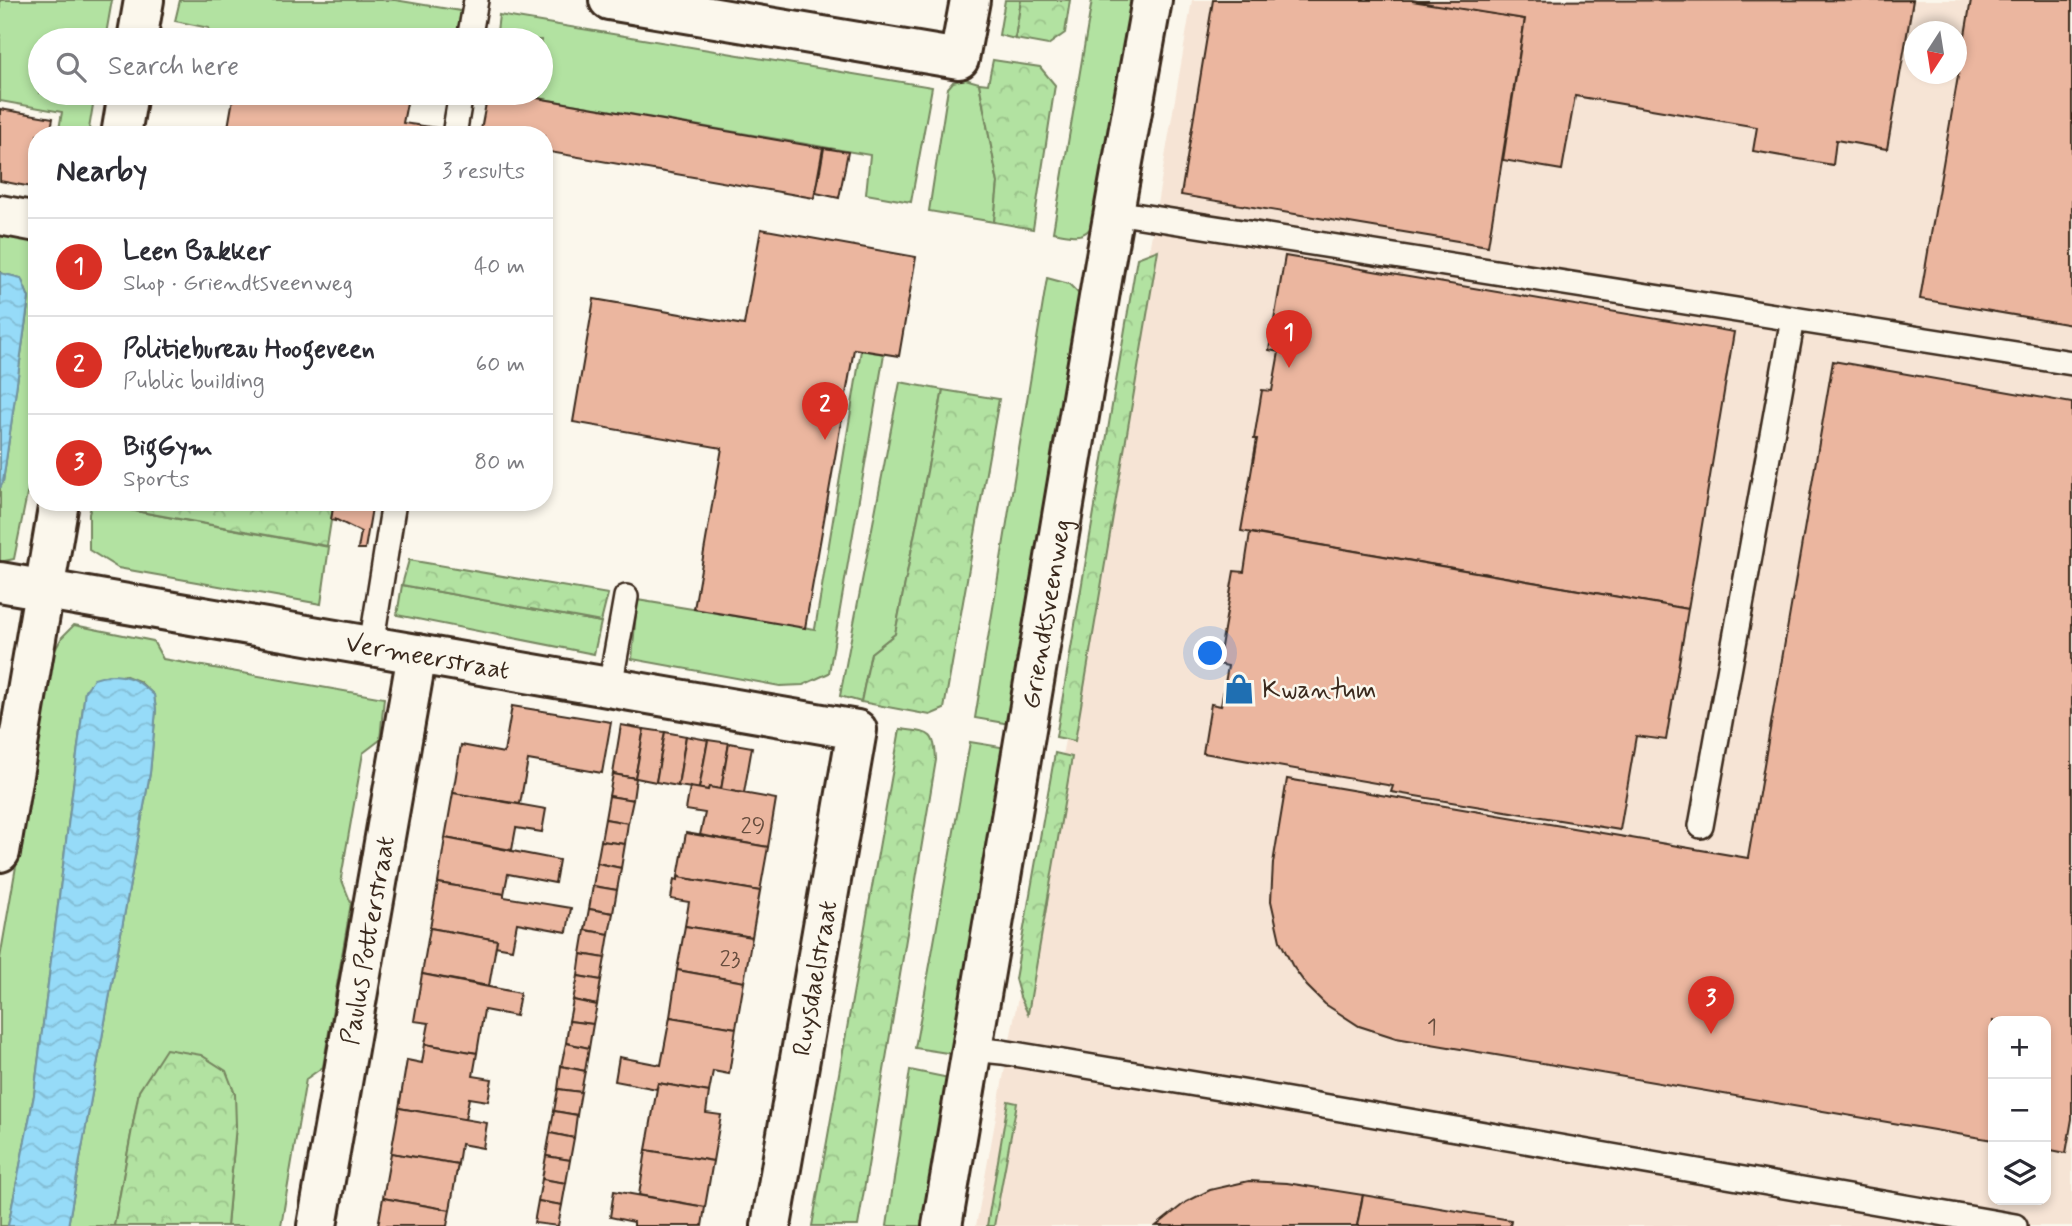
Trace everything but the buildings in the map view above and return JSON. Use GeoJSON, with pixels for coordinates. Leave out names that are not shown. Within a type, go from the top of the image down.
{"type":"FeatureCollection","features":[{"type":"Feature","properties":{"kind":"street"},"geometry":{"type":"LineString","coordinates":[[139,28],[144,0]]}},
{"type":"Feature","properties":{"kind":"street"},"geometry":{"type":"LineString","coordinates":[[609,0],[960,59],[970,0]]}},
{"type":"Feature","properties":{"kind":"street","name":"Griendtsveenweg"},"geometry":{"type":"LineString","coordinates":[[942,1226],[1152,0]]}},
{"type":"Feature","properties":{"kind":"street"},"geometry":{"type":"LineString","coordinates":[[122,126],[126,105]]}},
{"type":"Feature","properties":{"kind":"street"},"geometry":{"type":"LineString","coordinates":[[0,215],[28,220]]}},
{"type":"Feature","properties":{"kind":"street"},"geometry":{"type":"LineString","coordinates":[[0,852],[58,511]]}},
{"type":"Feature","properties":{"kind":"street","name":"Vermeerstraat"},"geometry":{"type":"LineString","coordinates":[[0,582],[857,730]]}},
{"type":"Feature","properties":{"kind":"street","name":"Paulus Potterstraat"},"geometry":{"type":"LineString","coordinates":[[317,1226],[417,654]]}},
{"type":"Feature","properties":{"kind":"street","name":"Ruysdaelstraat"},"geometry":{"type":"LineString","coordinates":[[771,1226],[857,730]]}},
{"type":"Feature","properties":{"kind":"lane"},"geometry":{"type":"LineString","coordinates":[[471,28],[476,0]]}},
{"type":"Feature","properties":{"kind":"lane"},"geometry":{"type":"LineString","coordinates":[[456,126],[459,105]]}},
{"type":"Feature","properties":{"kind":"lane"},"geometry":{"type":"LineString","coordinates":[[1115,212],[2072,363]]}},
{"type":"Feature","properties":{"kind":"lane"},"geometry":{"type":"LineString","coordinates":[[1701,826],[1793,319]]}},
{"type":"Feature","properties":{"kind":"lane"},"geometry":{"type":"LineString","coordinates":[[371,646],[393,511]]}},
{"type":"Feature","properties":{"kind":"lane"},"geometry":{"type":"LineString","coordinates":[[610,687],[626,597]]}},
{"type":"Feature","properties":{"kind":"lane"},"geometry":{"type":"LineString","coordinates":[[972,1049],[1245,1092],[2015,1226]]}},
{"type":"Feature","properties":{"kind":"shaded area"},"geometry":{"type":"Polygon","coordinates":[[[1192,0],[2072,0],[2072,1226],[976,1226],[1069,718],[1192,0]]]}},
{"type":"Feature","properties":{"kind":"green space"},"geometry":{"type":"Polygon","coordinates":[[[0,0],[112,0],[107,28],[28,28],[28,105],[93,105],[90,126],[60,126],[62,112],[0,101],[0,0]]]}},
{"type":"Feature","properties":{"kind":"green space"},"geometry":{"type":"Polygon","coordinates":[[[180,0],[395,0],[461,11],[458,28],[209,28],[175,21],[180,0]]]}},
{"type":"Feature","properties":{"kind":"green space"},"geometry":{"type":"Polygon","coordinates":[[[1005,0],[1021,0],[1015,39],[999,35],[1005,0]]]}},
{"type":"Feature","properties":{"kind":"green space"},"geometry":{"type":"Polygon","coordinates":[[[1021,0],[1070,0],[1065,33],[1048,45],[1015,39],[1021,0]]]}},
{"type":"Feature","properties":{"kind":"green space"},"geometry":{"type":"Polygon","coordinates":[[[1092,0],[1135,0],[1098,217],[1089,230],[1074,235],[1053,232],[1092,0]]]}},
{"type":"Feature","properties":{"kind":"green space"},"geometry":{"type":"Polygon","coordinates":[[[499,15],[932,87],[911,202],[866,194],[870,155],[553,101],[553,28],[497,28],[499,15]]]}},
{"type":"Feature","properties":{"kind":"green space"},"geometry":{"type":"Polygon","coordinates":[[[993,60],[1040,67],[1055,85],[1033,229],[994,222],[998,183],[979,83],[988,84],[993,60]]]}},
{"type":"Feature","properties":{"kind":"green space"},"geometry":{"type":"Polygon","coordinates":[[[965,79],[979,83],[998,183],[994,222],[929,211],[948,88],[953,82],[965,79]]]}},
{"type":"Feature","properties":{"kind":"green space"},"geometry":{"type":"Polygon","coordinates":[[[0,228],[28,232],[28,296],[21,278],[0,273],[0,228]]]}},
{"type":"Feature","properties":{"kind":"green space"},"geometry":{"type":"Polygon","coordinates":[[[1158,250],[1075,741],[1056,737],[1137,258],[1158,250]]]}},
{"type":"Feature","properties":{"kind":"green space"},"geometry":{"type":"Polygon","coordinates":[[[1047,278],[1069,284],[1081,296],[1010,724],[975,718],[1047,278]]]}},
{"type":"Feature","properties":{"kind":"green space"},"geometry":{"type":"Polygon","coordinates":[[[28,305],[28,490],[14,559],[0,562],[0,488],[28,305]]]}},
{"type":"Feature","properties":{"kind":"green space"},"geometry":{"type":"Polygon","coordinates":[[[861,350],[884,354],[829,673],[803,685],[780,686],[632,659],[637,600],[815,629],[861,350]]]}},
{"type":"Feature","properties":{"kind":"green space"},"geometry":{"type":"Polygon","coordinates":[[[900,382],[943,390],[895,634],[871,653],[861,702],[840,696],[900,382]]]}},
{"type":"Feature","properties":{"kind":"green space"},"geometry":{"type":"Polygon","coordinates":[[[943,390],[999,399],[944,709],[930,715],[861,702],[871,653],[895,634],[943,390]]]}},
{"type":"Feature","properties":{"kind":"green space"},"geometry":{"type":"Polygon","coordinates":[[[90,511],[135,511],[329,547],[321,604],[118,568],[89,550],[90,511]]]}},
{"type":"Feature","properties":{"kind":"green space"},"geometry":{"type":"Polygon","coordinates":[[[136,511],[333,511],[327,546],[136,511]]]}},
{"type":"Feature","properties":{"kind":"green space"},"geometry":{"type":"Polygon","coordinates":[[[409,560],[608,594],[601,622],[402,585],[409,560]]]}},
{"type":"Feature","properties":{"kind":"green space"},"geometry":{"type":"Polygon","coordinates":[[[402,585],[601,622],[594,654],[397,615],[402,585]]]}},
{"type":"Feature","properties":{"kind":"green space"},"geometry":{"type":"Polygon","coordinates":[[[74,625],[153,641],[163,659],[384,698],[380,740],[363,753],[341,878],[351,903],[323,1067],[306,1079],[281,1226],[227,1226],[236,1125],[139,1092],[114,1226],[68,1226],[150,773],[156,710],[154,695],[139,681],[124,675],[85,691],[34,1095],[8,1226],[0,1226],[0,958],[53,654],[62,637],[74,625]]]}},
{"type":"Feature","properties":{"kind":"green space"},"geometry":{"type":"Polygon","coordinates":[[[900,729],[928,734],[934,743],[936,760],[858,1226],[812,1226],[900,729]]]}},
{"type":"Feature","properties":{"kind":"green space"},"geometry":{"type":"Polygon","coordinates":[[[970,742],[1007,748],[954,1054],[915,1048],[970,742]]]}},
{"type":"Feature","properties":{"kind":"green space"},"geometry":{"type":"Polygon","coordinates":[[[1055,753],[1072,757],[1028,1014],[1015,979],[1055,753]]]}},
{"type":"Feature","properties":{"kind":"green space"},"geometry":{"type":"Polygon","coordinates":[[[166,1049],[201,1055],[226,1071],[235,1094],[236,1125],[227,1226],[114,1226],[139,1091],[166,1049]]]}},
{"type":"Feature","properties":{"kind":"green space"},"geometry":{"type":"Polygon","coordinates":[[[910,1070],[949,1078],[926,1226],[887,1226],[910,1070]]]}},
{"type":"Feature","properties":{"kind":"green space"},"geometry":{"type":"Polygon","coordinates":[[[1008,1101],[1017,1103],[994,1226],[987,1226],[1008,1101]]]}},
{"type":"Feature","properties":{"kind":"water"},"geometry":{"type":"Polygon","coordinates":[[[0,273],[21,278],[28,296],[28,305],[0,488],[0,273]]]}},
{"type":"Feature","properties":{"kind":"water"},"geometry":{"type":"Polygon","coordinates":[[[108,675],[128,677],[143,686],[154,695],[156,710],[150,773],[68,1226],[8,1226],[34,1095],[85,691],[94,679],[108,675]]]}},
{"type":"Feature","properties":{"kind":"place","name":"Leen Bakker"},"geometry":{"type":"Point","coordinates":[1289,368]}},
{"type":"Feature","properties":{"kind":"place","name":"Politiebureau Hoogeveen"},"geometry":{"type":"Point","coordinates":[825,440]}},
{"type":"Feature","properties":{"kind":"place","name":"Kwantum"},"geometry":{"type":"Point","coordinates":[1239,689]}},
{"type":"Feature","properties":{"kind":"place","name":"BigGym"},"geometry":{"type":"Point","coordinates":[1711,1034]}}]}
